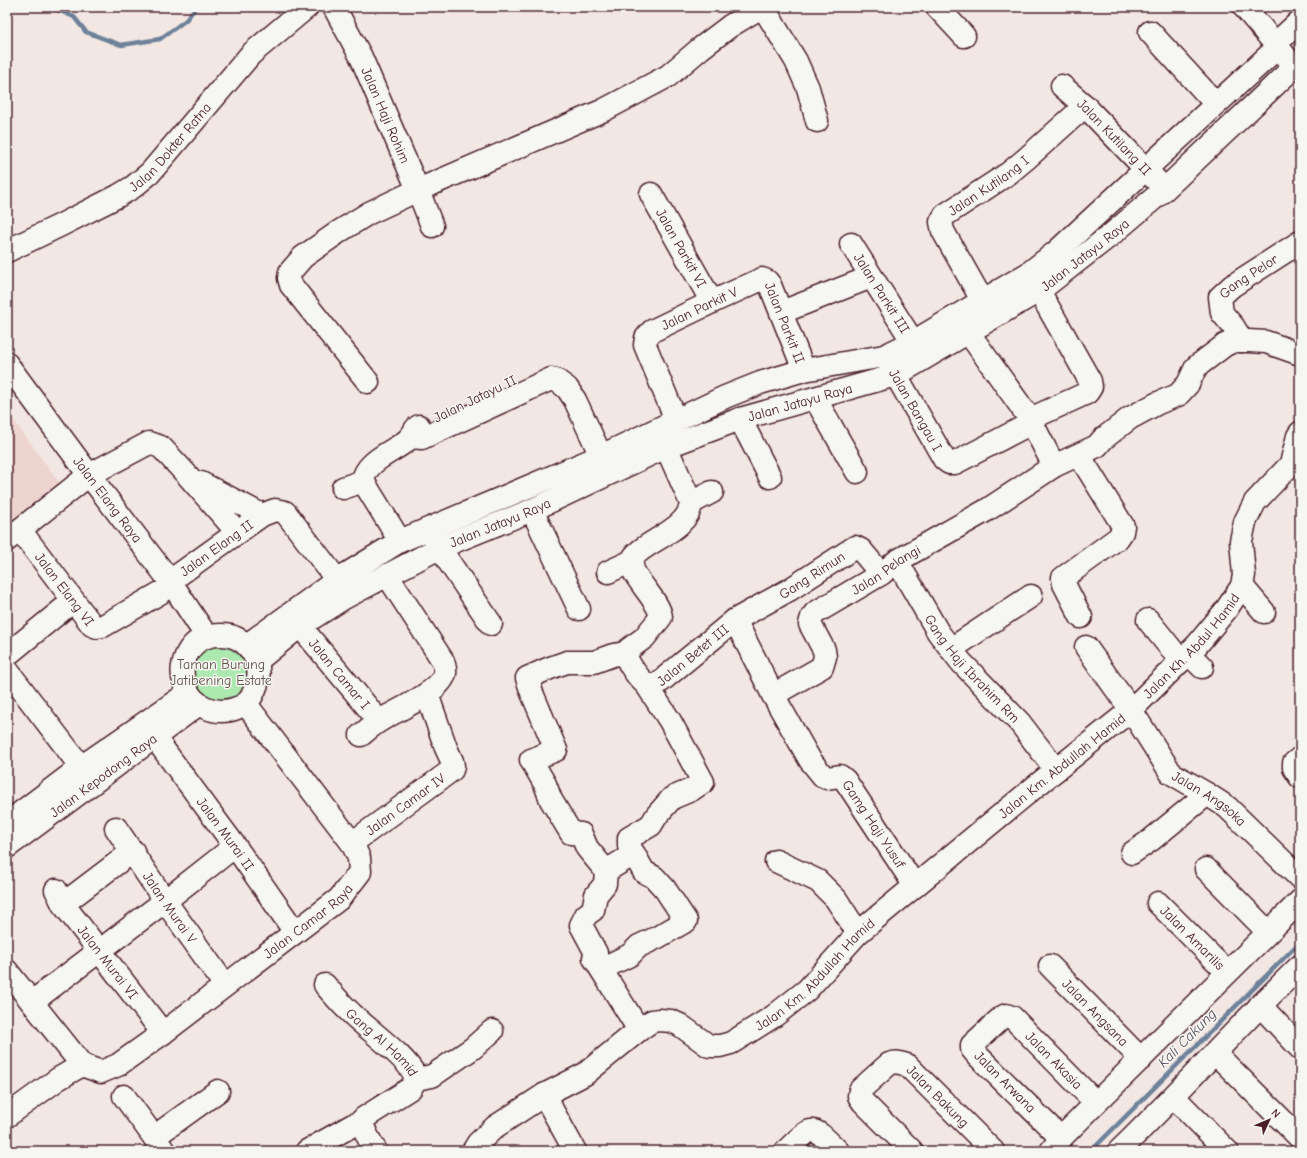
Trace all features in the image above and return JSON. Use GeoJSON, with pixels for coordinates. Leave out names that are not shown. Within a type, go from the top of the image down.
{"type":"FeatureCollection","features":[{"type":"Feature","properties":{"kind":"street","name":"Jalan Dokter Ratna"},"geometry":{"type":"LineString","coordinates":[[7,249],[63,224],[133,187],[150,173],[251,54],[307,7]]}},
{"type":"Feature","properties":{"kind":"street","name":"Jalan Haji Rohim"},"geometry":{"type":"LineString","coordinates":[[334,7],[361,57],[432,226]]}},
{"type":"Feature","properties":{"kind":"street"},"geometry":{"type":"LineString","coordinates":[[368,382],[291,285],[288,278],[290,272],[303,257],[340,230],[369,213],[418,190],[604,110],[634,95],[668,76],[712,39],[730,26],[762,7],[796,61],[808,88],[818,121]]}},
{"type":"Feature","properties":{"kind":"street"},"geometry":{"type":"LineString","coordinates":[[937,7],[964,36]]}},
{"type":"Feature","properties":{"kind":"street"},"geometry":{"type":"LineString","coordinates":[[1244,7],[1289,56],[1300,21]]}},
{"type":"Feature","properties":{"kind":"street"},"geometry":{"type":"LineString","coordinates":[[1150,32],[1216,104]]}},
{"type":"Feature","properties":{"kind":"street","name":"Jalan Jatayu Raya"},"geometry":{"type":"LineString","coordinates":[[252,653],[300,626],[344,598],[441,547],[532,510],[725,397],[760,383],[804,370],[884,356],[913,342],[1029,273],[1056,252],[1216,104],[1289,56]]}},
{"type":"Feature","properties":{"kind":"street","name":"Jalan Jatayu Raya"},"geometry":{"type":"LineString","coordinates":[[252,653],[337,580],[400,541],[430,528],[601,456],[667,432],[740,419],[896,375],[1040,291],[1112,234],[1165,188],[1289,56]]}},
{"type":"Feature","properties":{"kind":"street","name":"Jalan Kutilang II"},"geometry":{"type":"LineString","coordinates":[[1062,86],[1085,106],[1165,188]]}},
{"type":"Feature","properties":{"kind":"street","name":"Jalan Kutilang I"},"geometry":{"type":"LineString","coordinates":[[982,300],[943,231],[941,222],[945,215],[1009,173],[1085,106]]}},
{"type":"Feature","properties":{"kind":"street","name":"Jalan Parkit VI"},"geometry":{"type":"LineString","coordinates":[[651,194],[712,302]]}},
{"type":"Feature","properties":{"kind":"street","name":"Gang Pelor"},"geometry":{"type":"LineString","coordinates":[[1242,341],[1233,326],[1222,313],[1220,297],[1232,286],[1300,242]]}},
{"type":"Feature","properties":{"kind":"street","name":"Jalan Parkit III"},"geometry":{"type":"LineString","coordinates":[[851,244],[913,342]]}},
{"type":"Feature","properties":{"kind":"street"},"geometry":{"type":"LineString","coordinates":[[782,312],[872,277]]}},
{"type":"Feature","properties":{"kind":"street","name":"Jalan Parkit V"},"geometry":{"type":"LineString","coordinates":[[667,432],[645,345],[646,338],[652,332],[762,279]]}},
{"type":"Feature","properties":{"kind":"street","name":"Jalan Parkit II"},"geometry":{"type":"LineString","coordinates":[[762,279],[768,280],[804,370]]}},
{"type":"Feature","properties":{"kind":"street"},"geometry":{"type":"LineString","coordinates":[[1025,424],[1087,393],[1091,387],[1090,381],[1040,291]]}},
{"type":"Feature","properties":{"kind":"street"},"geometry":{"type":"LineString","coordinates":[[968,332],[1025,424],[1054,466]]}},
{"type":"Feature","properties":{"kind":"street","name":"Jalan Pelangi"},"geometry":{"type":"LineString","coordinates":[[773,695],[822,667],[825,657],[824,650],[810,624],[815,613],[987,510],[1054,466],[1097,446],[1103,439],[1136,414],[1158,402],[1178,395],[1188,384],[1196,367],[1226,345],[1234,341],[1266,342],[1300,354]]}},
{"type":"Feature","properties":{"kind":"street","name":"Jalan Bangau I"},"geometry":{"type":"LineString","coordinates":[[884,356],[944,460],[949,463],[956,463],[1025,424]]}},
{"type":"Feature","properties":{"kind":"street","name":"Jalan Elang Raya"},"geometry":{"type":"LineString","coordinates":[[7,364],[84,480]]}},
{"type":"Feature","properties":{"kind":"street","name":"Jalan Jatayu II"},"geometry":{"type":"LineString","coordinates":[[363,481],[364,474],[374,463],[410,437],[416,427],[525,375],[540,377],[545,382],[551,379],[556,380],[567,388],[575,400],[601,456]]}},
{"type":"Feature","properties":{"kind":"street","name":"Jalan Elang Raya"},"geometry":{"type":"LineString","coordinates":[[7,389],[84,480],[165,587],[201,640]]}},
{"type":"Feature","properties":{"kind":"street"},"geometry":{"type":"LineString","coordinates":[[815,398],[857,472]]}},
{"type":"Feature","properties":{"kind":"street"},"geometry":{"type":"LineString","coordinates":[[740,419],[770,477]]}},
{"type":"Feature","properties":{"kind":"street"},"geometry":{"type":"LineString","coordinates":[[608,572],[632,561],[636,555],[660,539],[689,514],[692,503],[667,432]]}},
{"type":"Feature","properties":{"kind":"street","name":"Jalan Kh. Abdul Hamid"},"geometry":{"type":"LineString","coordinates":[[1133,708],[1191,661],[1242,586],[1244,574],[1241,541],[1245,522],[1255,502],[1291,464],[1300,433]]}},
{"type":"Feature","properties":{"kind":"street"},"geometry":{"type":"LineString","coordinates":[[14,535],[84,480],[149,443],[161,447],[238,533]]}},
{"type":"Feature","properties":{"kind":"street"},"geometry":{"type":"LineString","coordinates":[[1079,455],[1123,526],[1118,538],[1063,578],[1064,584],[1081,617]]}},
{"type":"Feature","properties":{"kind":"street"},"geometry":{"type":"LineString","coordinates":[[189,477],[262,516],[275,510],[285,512],[337,580]]}},
{"type":"Feature","properties":{"kind":"street"},"geometry":{"type":"LineString","coordinates":[[343,488],[363,481],[400,541]]}},
{"type":"Feature","properties":{"kind":"street"},"geometry":{"type":"LineString","coordinates":[[692,503],[712,492]]}},
{"type":"Feature","properties":{"kind":"street"},"geometry":{"type":"LineString","coordinates":[[532,510],[579,609]]}},
{"type":"Feature","properties":{"kind":"street","name":"Jalan Elang II"},"geometry":{"type":"LineString","coordinates":[[165,587],[262,516]]}},
{"type":"Feature","properties":{"kind":"street"},"geometry":{"type":"LineString","coordinates":[[430,528],[491,624]]}},
{"type":"Feature","properties":{"kind":"street","name":"Jalan Elang VI"},"geometry":{"type":"LineString","coordinates":[[14,535],[73,601],[92,625],[97,627],[103,626],[165,587]]}},
{"type":"Feature","properties":{"kind":"street","name":"Gang Rimun"},"geometry":{"type":"LineString","coordinates":[[735,620],[794,587],[855,547],[889,568]]}},
{"type":"Feature","properties":{"kind":"street"},"geometry":{"type":"LineString","coordinates":[[632,561],[636,575],[660,610],[661,617],[644,638],[626,653],[613,655],[594,662],[567,662],[527,678],[556,750],[531,760],[545,784],[551,800],[571,833],[581,834],[587,848],[606,871],[605,884],[596,895],[593,910],[586,915],[581,925],[596,953],[594,958],[639,1030]]}},
{"type":"Feature","properties":{"kind":"street","name":"Gang Haji Ibrahim Rm"},"geometry":{"type":"LineString","coordinates":[[889,568],[961,662],[1020,723],[1056,770]]}},
{"type":"Feature","properties":{"kind":"street"},"geometry":{"type":"LineString","coordinates":[[361,735],[378,721],[434,688],[445,674],[443,661],[387,575]]}},
{"type":"Feature","properties":{"kind":"street"},"geometry":{"type":"LineString","coordinates":[[1242,586],[1264,612]]}},
{"type":"Feature","properties":{"kind":"street"},"geometry":{"type":"LineString","coordinates":[[951,649],[1031,596]]}},
{"type":"Feature","properties":{"kind":"street"},"geometry":{"type":"LineString","coordinates":[[7,655],[73,601]]}},
{"type":"Feature","properties":{"kind":"street","name":"Jalan Betet III"},"geometry":{"type":"LineString","coordinates":[[626,653],[626,659],[637,675],[646,684],[653,686],[735,620],[773,695]]}},
{"type":"Feature","properties":{"kind":"street"},"geometry":{"type":"LineString","coordinates":[[1148,620],[1191,661]]}},
{"type":"Feature","properties":{"kind":"street","name":"Jalan Camar I"},"geometry":{"type":"LineString","coordinates":[[300,626],[378,721]]}},
{"type":"Feature","properties":{"kind":"street"},"geometry":{"type":"LineString","coordinates":[[221,634],[235,637],[252,653],[259,673],[257,684],[246,704],[222,711],[210,710],[194,699],[184,684],[183,667],[189,650],[201,640],[221,634]]}},
{"type":"Feature","properties":{"kind":"street","name":"Jalan Angsoka"},"geometry":{"type":"LineString","coordinates":[[1086,647],[1133,708],[1171,773],[1227,807],[1300,878]]}},
{"type":"Feature","properties":{"kind":"street"},"geometry":{"type":"LineString","coordinates":[[7,670],[14,695],[81,767]]}},
{"type":"Feature","properties":{"kind":"street"},"geometry":{"type":"LineString","coordinates":[[601,969],[630,955],[639,946],[686,921],[665,889],[654,877],[644,872],[629,846],[629,838],[651,825],[657,815],[672,798],[691,790],[703,782],[670,721],[646,684]]}},
{"type":"Feature","properties":{"kind":"street","name":"Jalan Camar IV"},"geometry":{"type":"LineString","coordinates":[[352,843],[452,770],[452,761],[446,748],[434,688]]}},
{"type":"Feature","properties":{"kind":"street","name":"Gamg Haji Yusuf"},"geometry":{"type":"LineString","coordinates":[[773,695],[810,760],[823,776],[827,778],[840,776],[845,780],[915,886]]}},
{"type":"Feature","properties":{"kind":"street","name":"Jalan Kepodong Raya"},"geometry":{"type":"LineString","coordinates":[[7,847],[155,738],[194,699]]}},
{"type":"Feature","properties":{"kind":"street","name":"Jalan Kepodong Raya"},"geometry":{"type":"LineString","coordinates":[[7,823],[81,767],[194,699]]}},
{"type":"Feature","properties":{"kind":"street","name":"Jalan Camar Raya"},"geometry":{"type":"LineString","coordinates":[[82,1065],[101,1072],[118,1065],[163,1033],[339,899],[360,872],[359,858],[352,843],[246,704]]}},
{"type":"Feature","properties":{"kind":"street","name":"Jalan Km. Abdullah Hamid"},"geometry":{"type":"LineString","coordinates":[[473,1151],[478,1143],[495,1128],[544,1095],[585,1074],[652,1021],[670,1021],[680,1025],[709,1046],[720,1046],[731,1043],[774,1016],[808,990],[858,933],[1133,708]]}},
{"type":"Feature","properties":{"kind":"street","name":"Jalan Murai II"},"geometry":{"type":"LineString","coordinates":[[155,738],[235,846],[295,932]]}},
{"type":"Feature","properties":{"kind":"street"},"geometry":{"type":"LineString","coordinates":[[1300,758],[1294,763],[1294,768],[1300,776]]}},
{"type":"Feature","properties":{"kind":"street"},"geometry":{"type":"LineString","coordinates":[[1132,853],[1151,840],[1207,794]]}},
{"type":"Feature","properties":{"kind":"street","name":"Jalan Murai V"},"geometry":{"type":"LineString","coordinates":[[116,828],[165,901],[225,985]]}},
{"type":"Feature","properties":{"kind":"street"},"geometry":{"type":"LineString","coordinates":[[32,1002],[235,846]]}},
{"type":"Feature","properties":{"kind":"street","name":"Jalan Murai VI"},"geometry":{"type":"LineString","coordinates":[[132,851],[59,897],[163,1033]]}},
{"type":"Feature","properties":{"kind":"street"},"geometry":{"type":"LineString","coordinates":[[606,871],[634,854]]}},
{"type":"Feature","properties":{"kind":"street"},"geometry":{"type":"LineString","coordinates":[[776,861],[818,881],[836,899],[858,933]]}},
{"type":"Feature","properties":{"kind":"street"},"geometry":{"type":"LineString","coordinates":[[1206,869],[1268,932]]}},
{"type":"Feature","properties":{"kind":"street"},"geometry":{"type":"LineString","coordinates":[[1056,1145],[1227,972],[1300,902]]}},
{"type":"Feature","properties":{"kind":"street","name":"Jalan Amarilis"},"geometry":{"type":"LineString","coordinates":[[1158,903],[1227,972]]}},
{"type":"Feature","properties":{"kind":"street","name":"Jalan Angsana"},"geometry":{"type":"LineString","coordinates":[[1050,966],[1141,1059]]}},
{"type":"Feature","properties":{"kind":"street"},"geometry":{"type":"LineString","coordinates":[[1131,1147],[1174,1097],[1215,1053],[1260,1005],[1300,966]]}},
{"type":"Feature","properties":{"kind":"street"},"geometry":{"type":"LineString","coordinates":[[7,971],[82,1065],[9,1110]]}},
{"type":"Feature","properties":{"kind":"street","name":"Gang Al Hamid"},"geometry":{"type":"LineString","coordinates":[[308,1151],[353,1125],[363,1121],[364,1118],[411,1088],[416,1080],[412,1070],[404,1061],[349,1012],[325,985]]}},
{"type":"Feature","properties":{"kind":"street"},"geometry":{"type":"LineString","coordinates":[[1260,1005],[1300,1048]]}},
{"type":"Feature","properties":{"kind":"street","name":"Jalan Arwana"},"geometry":{"type":"LineString","coordinates":[[1012,1017],[1006,1015],[1001,1018],[972,1045],[972,1049],[1056,1145]]}},
{"type":"Feature","properties":{"kind":"street","name":"Jalan Akasia"},"geometry":{"type":"LineString","coordinates":[[1012,1017],[1096,1103]]}},
{"type":"Feature","properties":{"kind":"street"},"geometry":{"type":"LineString","coordinates":[[416,1080],[432,1076],[472,1048],[492,1031]]}},
{"type":"Feature","properties":{"kind":"street"},"geometry":{"type":"LineString","coordinates":[[1215,1053],[1300,1138]]}},
{"type":"Feature","properties":{"kind":"street","name":"Jalan Bakung"},"geometry":{"type":"LineString","coordinates":[[912,1151],[863,1102],[859,1096],[860,1090],[889,1064],[898,1062],[907,1065],[993,1151]]}},
{"type":"Feature","properties":{"kind":"street"},"geometry":{"type":"LineString","coordinates":[[124,1096],[159,1144],[218,1091]]}},
{"type":"Feature","properties":{"kind":"street"},"geometry":{"type":"LineString","coordinates":[[544,1095],[575,1151]]}},
{"type":"Feature","properties":{"kind":"street"},"geometry":{"type":"LineString","coordinates":[[1174,1097],[1227,1151]]}},
{"type":"Feature","properties":{"kind":"street"},"geometry":{"type":"LineString","coordinates":[[363,1121],[364,1127],[376,1151]]}},
{"type":"Feature","properties":{"kind":"street"},"geometry":{"type":"LineString","coordinates":[[786,1151],[806,1131],[814,1130],[819,1132],[838,1151]]}},
{"type":"Feature","properties":{"kind":"shaded area"},"geometry":{"type":"Polygon","coordinates":[[[7,411],[61,485],[7,527],[7,411]]]}},
{"type":"Feature","properties":{"kind":"green space","name":"Taman Burung Jatibening Estate"},"geometry":{"type":"Polygon","coordinates":[[[212,642],[239,647],[252,671],[242,696],[215,703],[194,687],[192,660],[212,642]]]}},
{"type":"Feature","properties":{"kind":"waterway"},"geometry":{"type":"LineString","coordinates":[[51,7],[74,17],[86,32],[121,45],[160,39],[186,20],[196,7]]}},
{"type":"Feature","properties":{"kind":"waterway","name":"Kali Cakung"},"geometry":{"type":"LineString","coordinates":[[1091,1151],[1300,942]]}}]}
